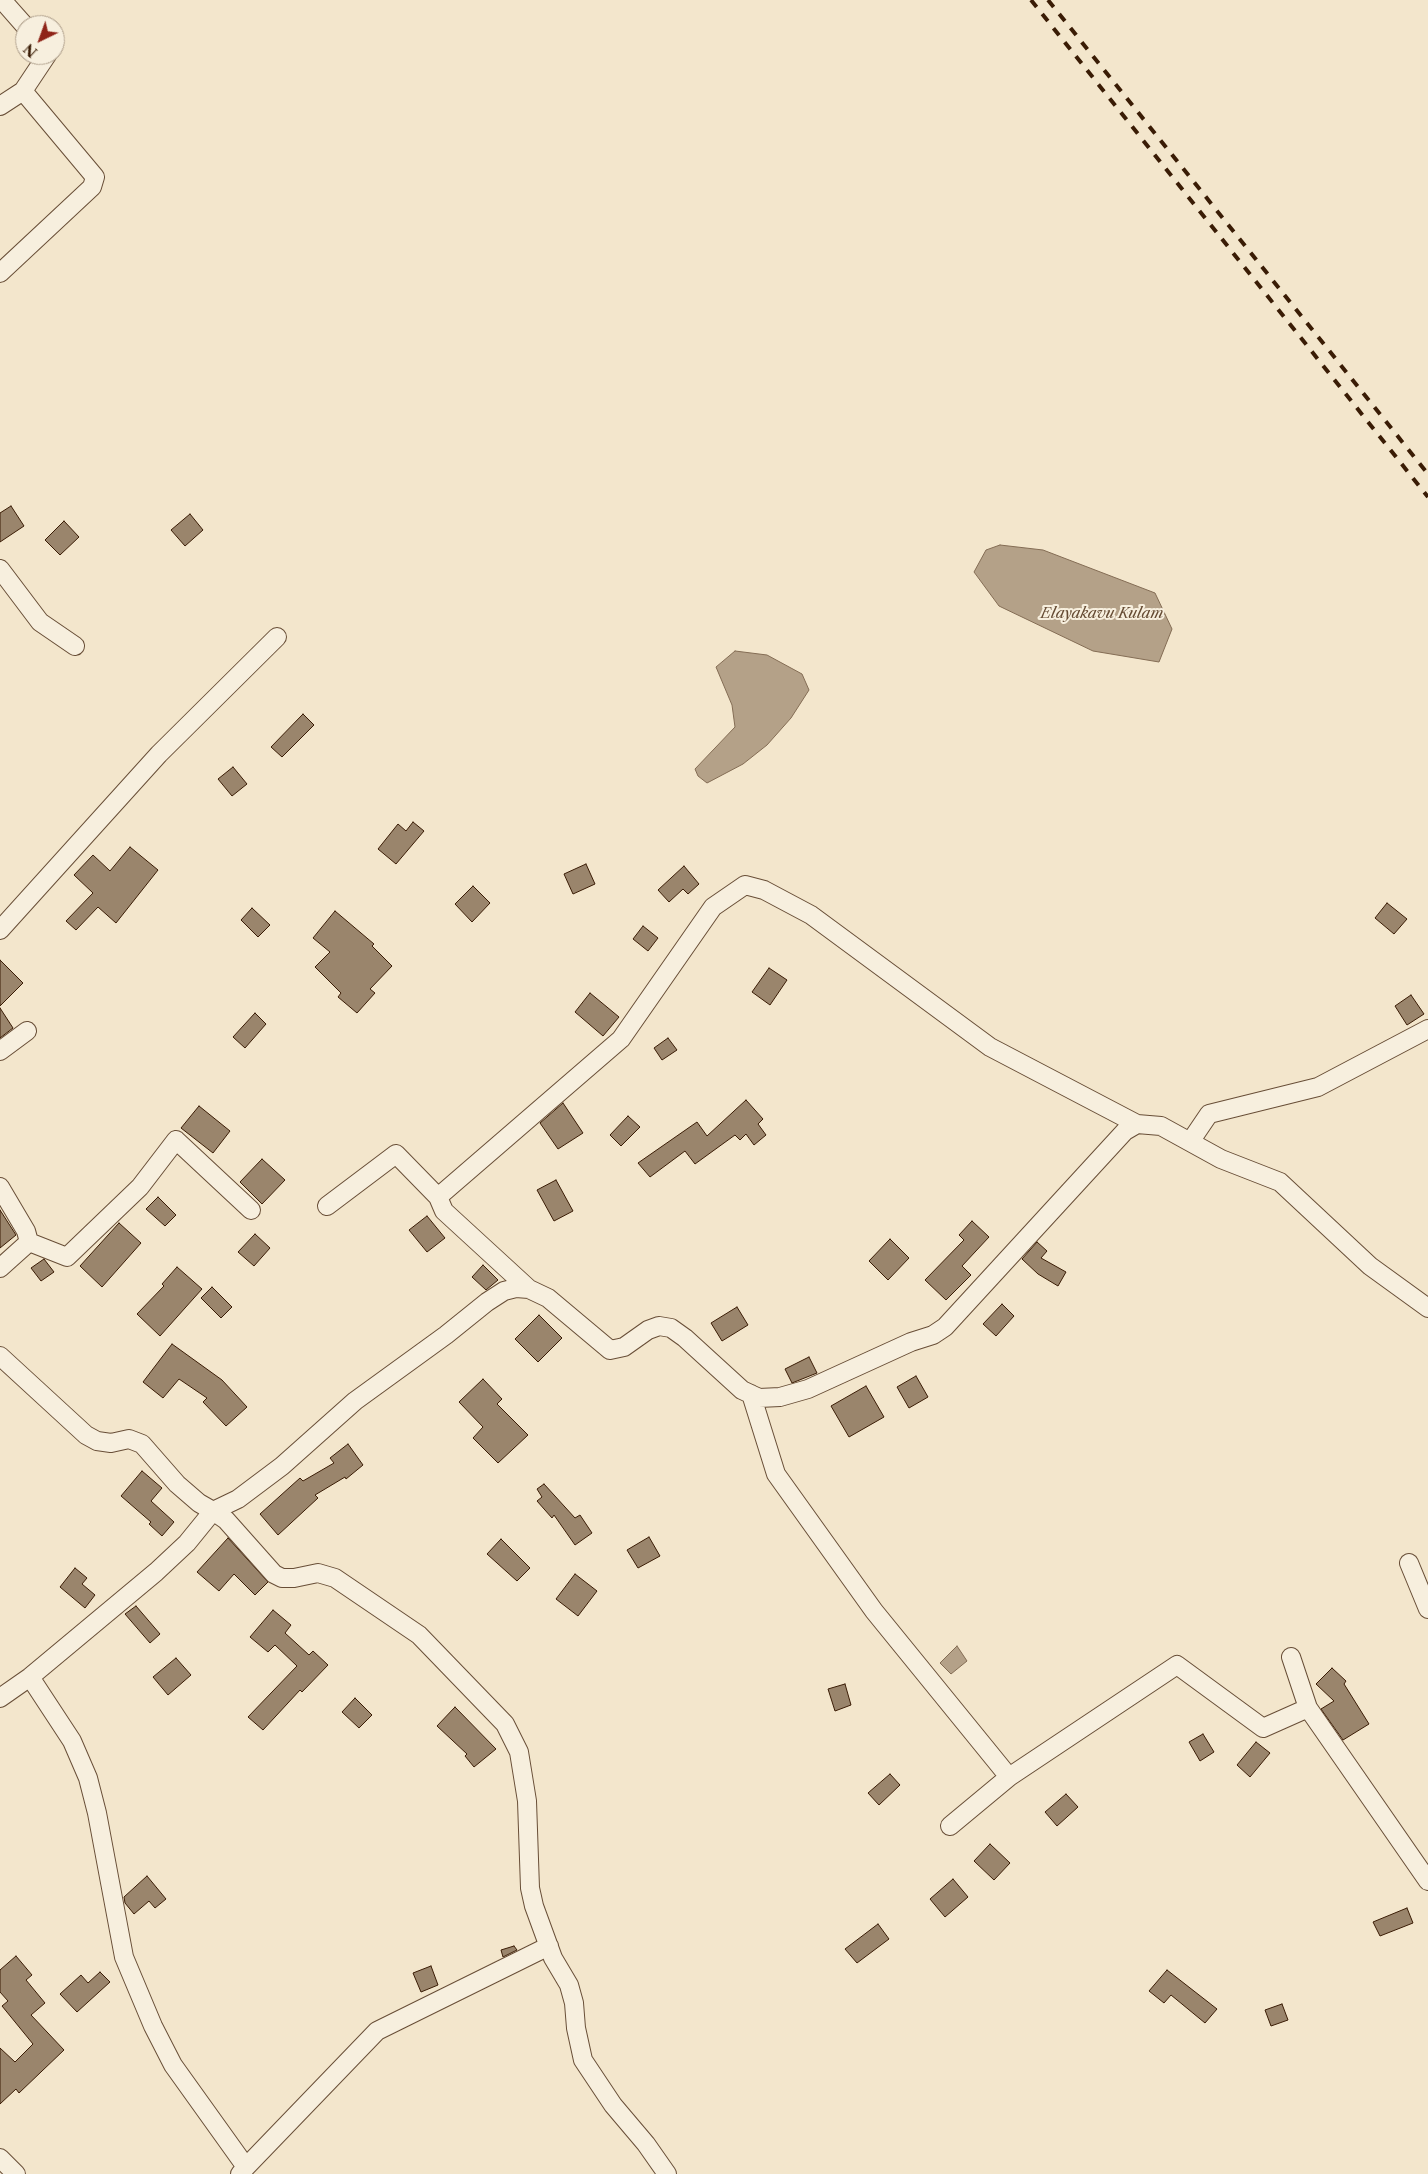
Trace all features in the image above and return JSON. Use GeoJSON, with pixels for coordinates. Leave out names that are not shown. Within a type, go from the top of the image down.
{"type":"FeatureCollection","features":[{"type":"Feature","properties":{"kind":"street"},"geometry":{"type":"LineString","coordinates":[[2,0],[15,15]]}},
{"type":"Feature","properties":{"kind":"street"},"geometry":{"type":"LineString","coordinates":[[0,106],[23,91],[40,65]]}},
{"type":"Feature","properties":{"kind":"street"},"geometry":{"type":"LineString","coordinates":[[0,273],[92,187],[95,177],[23,91]]}},
{"type":"Feature","properties":{"kind":"street"},"geometry":{"type":"LineString","coordinates":[[0,569],[40,622],[75,646]]}},
{"type":"Feature","properties":{"kind":"street"},"geometry":{"type":"LineString","coordinates":[[0,930],[159,754],[277,637]]}},
{"type":"Feature","properties":{"kind":"street"},"geometry":{"type":"LineString","coordinates":[[438,1197],[621,1039],[713,907],[745,885],[764,890],[811,915],[990,1047],[1137,1124],[1161,1126],[1222,1159],[1280,1182],[1370,1266],[1428,1308]]}},
{"type":"Feature","properties":{"kind":"street"},"geometry":{"type":"LineString","coordinates":[[1190,1142],[1209,1114],[1318,1087],[1428,1029]]}},
{"type":"Feature","properties":{"kind":"street"},"geometry":{"type":"LineString","coordinates":[[0,1051],[27,1031]]}},
{"type":"Feature","properties":{"kind":"street"},"geometry":{"type":"LineString","coordinates":[[327,1206],[396,1154],[438,1197],[444,1210],[529,1289],[548,1298],[610,1350],[624,1347],[648,1330],[659,1326],[671,1328],[685,1338],[742,1390],[759,1398],[780,1397],[808,1389],[911,1342],[933,1335],[946,1327],[1125,1131],[1137,1124]]}},
{"type":"Feature","properties":{"kind":"street"},"geometry":{"type":"LineString","coordinates":[[29,1242],[66,1257],[140,1187],[176,1140],[251,1210]]}},
{"type":"Feature","properties":{"kind":"street"},"geometry":{"type":"LineString","coordinates":[[0,1187],[26,1231],[29,1242]]}},
{"type":"Feature","properties":{"kind":"street"},"geometry":{"type":"LineString","coordinates":[[0,1268],[29,1242]]}},
{"type":"Feature","properties":{"kind":"street"},"geometry":{"type":"LineString","coordinates":[[0,1698],[30,1677],[156,1572],[187,1543],[214,1511],[238,1499],[282,1466],[355,1401],[504,1291],[516,1288],[529,1289]]}},
{"type":"Feature","properties":{"kind":"street"},"geometry":{"type":"LineString","coordinates":[[0,1356],[86,1435],[97,1441],[111,1443],[129,1439],[142,1444],[177,1484],[199,1503],[226,1520],[274,1574],[282,1578],[294,1578],[318,1573],[335,1578],[419,1635],[505,1724],[519,1752],[529,1824],[530,1888],[534,1906],[549,1946],[569,1985],[574,2003],[576,2028],[583,2060],[608,2099],[646,2144],[667,2174]]}},
{"type":"Feature","properties":{"kind":"street"},"geometry":{"type":"LineString","coordinates":[[751,1394],[776,1474],[874,1611],[1009,1776]]}},
{"type":"Feature","properties":{"kind":"street"},"geometry":{"type":"LineString","coordinates":[[1409,1563],[1428,1609]]}},
{"type":"Feature","properties":{"kind":"street"},"geometry":{"type":"LineString","coordinates":[[1291,1657],[1308,1708],[1428,1880]]}},
{"type":"Feature","properties":{"kind":"street"},"geometry":{"type":"LineString","coordinates":[[950,1826],[1009,1776],[1177,1665],[1263,1728],[1308,1708]]}},
{"type":"Feature","properties":{"kind":"street"},"geometry":{"type":"LineString","coordinates":[[30,1677],[72,1741],[88,1778],[98,1813],[124,1957],[153,2026],[173,2065],[243,2170],[377,2031],[549,1946]]}},
{"type":"Feature","properties":{"kind":"street"},"geometry":{"type":"LineString","coordinates":[[0,2158],[16,2174]]}},
{"type":"Feature","properties":{"kind":"water","name":"Elayakavu Kulam"},"geometry":{"type":"Polygon","coordinates":[[[1000,545],[1043,550],[1155,593],[1172,629],[1159,662],[1093,651],[999,606],[974,572],[986,550],[1000,545]]]}},
{"type":"Feature","properties":{"kind":"water"},"geometry":{"type":"Polygon","coordinates":[[[735,651],[767,655],[802,674],[809,690],[791,718],[767,745],[743,764],[707,783],[698,776],[695,769],[735,727],[732,705],[716,667],[735,651]]]}},
{"type":"Feature","properties":{"kind":"water"},"geometry":{"type":"Polygon","coordinates":[[[957,1646],[967,1661],[951,1674],[940,1663],[957,1646]]]}},
{"type":"Feature","properties":{"kind":"building"},"geometry":{"type":"Polygon","coordinates":[[[11,506],[24,526],[0,542],[0,513],[11,506]]]}},
{"type":"Feature","properties":{"kind":"building"},"geometry":{"type":"Polygon","coordinates":[[[190,514],[203,530],[185,546],[171,530],[190,514]]]}},
{"type":"Feature","properties":{"kind":"building"},"geometry":{"type":"Polygon","coordinates":[[[64,521],[79,537],[60,555],[45,540],[64,521]]]}},
{"type":"Feature","properties":{"kind":"building"},"geometry":{"type":"Polygon","coordinates":[[[303,714],[314,725],[282,757],[271,747],[303,714]]]}},
{"type":"Feature","properties":{"kind":"building"},"geometry":{"type":"Polygon","coordinates":[[[233,767],[247,784],[232,796],[218,779],[233,767]]]}},
{"type":"Feature","properties":{"kind":"building"},"geometry":{"type":"Polygon","coordinates":[[[413,822],[424,831],[396,864],[378,849],[398,824],[406,831],[413,822]]]}},
{"type":"Feature","properties":{"kind":"building"},"geometry":{"type":"Polygon","coordinates":[[[130,847],[158,870],[116,923],[98,907],[76,930],[66,921],[93,893],[74,875],[93,855],[110,871],[130,847]]]}},
{"type":"Feature","properties":{"kind":"building"},"geometry":{"type":"Polygon","coordinates":[[[586,864],[595,884],[573,894],[564,874],[586,864]]]}},
{"type":"Feature","properties":{"kind":"building"},"geometry":{"type":"Polygon","coordinates":[[[684,866],[699,884],[688,894],[683,889],[669,902],[658,890],[684,866]]]}},
{"type":"Feature","properties":{"kind":"building"},"geometry":{"type":"Polygon","coordinates":[[[473,886],[490,903],[472,922],[455,904],[473,886]]]}},
{"type":"Feature","properties":{"kind":"building"},"geometry":{"type":"Polygon","coordinates":[[[1387,903],[1407,919],[1394,934],[1375,918],[1387,903]]]}},
{"type":"Feature","properties":{"kind":"building"},"geometry":{"type":"Polygon","coordinates":[[[252,908],[270,925],[258,937],[241,920],[252,908]]]}},
{"type":"Feature","properties":{"kind":"building"},"geometry":{"type":"Polygon","coordinates":[[[335,911],[374,944],[372,946],[392,966],[370,989],[375,993],[357,1013],[338,997],[341,993],[315,967],[330,952],[313,938],[335,911]]]}},
{"type":"Feature","properties":{"kind":"building"},"geometry":{"type":"Polygon","coordinates":[[[643,926],[658,938],[648,951],[633,939],[643,926]]]}},
{"type":"Feature","properties":{"kind":"building"},"geometry":{"type":"Polygon","coordinates":[[[0,960],[23,983],[0,1006],[0,960]]]}},
{"type":"Feature","properties":{"kind":"building"},"geometry":{"type":"Polygon","coordinates":[[[769,968],[787,980],[770,1005],[752,992],[769,968]]]}},
{"type":"Feature","properties":{"kind":"building"},"geometry":{"type":"Polygon","coordinates":[[[590,993],[619,1017],[603,1036],[575,1012],[590,993]]]}},
{"type":"Feature","properties":{"kind":"building"},"geometry":{"type":"Polygon","coordinates":[[[1411,995],[1424,1014],[1407,1025],[1395,1006],[1411,995]]]}},
{"type":"Feature","properties":{"kind":"building"},"geometry":{"type":"Polygon","coordinates":[[[0,1008],[13,1028],[0,1038],[0,1008]]]}},
{"type":"Feature","properties":{"kind":"building"},"geometry":{"type":"Polygon","coordinates":[[[255,1013],[266,1024],[245,1048],[233,1037],[255,1013]]]}},
{"type":"Feature","properties":{"kind":"building"},"geometry":{"type":"Polygon","coordinates":[[[668,1038],[677,1050],[662,1060],[654,1048],[668,1038]]]}},
{"type":"Feature","properties":{"kind":"building"},"geometry":{"type":"Polygon","coordinates":[[[746,1100],[763,1119],[758,1124],[766,1135],[754,1145],[746,1134],[740,1140],[735,1135],[695,1164],[685,1151],[650,1177],[638,1163],[697,1122],[707,1136],[746,1100]]]}},
{"type":"Feature","properties":{"kind":"building"},"geometry":{"type":"Polygon","coordinates":[[[563,1103],[583,1133],[558,1149],[540,1123],[563,1103]]]}},
{"type":"Feature","properties":{"kind":"building"},"geometry":{"type":"Polygon","coordinates":[[[199,1106],[230,1131],[213,1153],[181,1128],[199,1106]]]}},
{"type":"Feature","properties":{"kind":"building"},"geometry":{"type":"Polygon","coordinates":[[[628,1116],[640,1127],[621,1146],[610,1135],[628,1116]]]}},
{"type":"Feature","properties":{"kind":"building"},"geometry":{"type":"Polygon","coordinates":[[[262,1159],[285,1180],[262,1204],[240,1182],[262,1159]]]}},
{"type":"Feature","properties":{"kind":"building"},"geometry":{"type":"Polygon","coordinates":[[[556,1180],[573,1211],[554,1221],[537,1190],[556,1180]]]}},
{"type":"Feature","properties":{"kind":"building"},"geometry":{"type":"Polygon","coordinates":[[[158,1197],[176,1215],[165,1226],[146,1209],[158,1197]]]}},
{"type":"Feature","properties":{"kind":"building"},"geometry":{"type":"Polygon","coordinates":[[[0,1210],[16,1235],[0,1248],[0,1210]]]}},
{"type":"Feature","properties":{"kind":"building"},"geometry":{"type":"Polygon","coordinates":[[[427,1216],[445,1238],[427,1252],[409,1230],[427,1216]]]}},
{"type":"Feature","properties":{"kind":"building"},"geometry":{"type":"Polygon","coordinates":[[[972,1221],[989,1237],[962,1266],[971,1275],[946,1300],[925,1280],[964,1240],[959,1235],[972,1221]]]}},
{"type":"Feature","properties":{"kind":"building"},"geometry":{"type":"Polygon","coordinates":[[[119,1223],[141,1243],[102,1287],[80,1266],[119,1223]]]}},
{"type":"Feature","properties":{"kind":"building"},"geometry":{"type":"Polygon","coordinates":[[[255,1234],[270,1248],[254,1266],[238,1252],[255,1234]]]}},
{"type":"Feature","properties":{"kind":"building"},"geometry":{"type":"Polygon","coordinates":[[[890,1239],[909,1258],[888,1280],[869,1261],[890,1239]]]}},
{"type":"Feature","properties":{"kind":"building"},"geometry":{"type":"Polygon","coordinates":[[[1037,1242],[1047,1251],[1041,1258],[1066,1272],[1058,1286],[1038,1274],[1022,1259],[1037,1242]]]}},
{"type":"Feature","properties":{"kind":"building"},"geometry":{"type":"Polygon","coordinates":[[[44,1259],[54,1272],[41,1281],[31,1268],[44,1259]]]}},
{"type":"Feature","properties":{"kind":"building"},"geometry":{"type":"Polygon","coordinates":[[[483,1265],[498,1280],[486,1290],[472,1277],[483,1265]]]}},
{"type":"Feature","properties":{"kind":"building"},"geometry":{"type":"Polygon","coordinates":[[[177,1267],[202,1289],[160,1336],[137,1314],[164,1286],[162,1284],[177,1267]]]}},
{"type":"Feature","properties":{"kind":"building"},"geometry":{"type":"Polygon","coordinates":[[[212,1287],[232,1307],[221,1318],[201,1298],[212,1287]]]}},
{"type":"Feature","properties":{"kind":"building"},"geometry":{"type":"Polygon","coordinates":[[[1002,1304],[1014,1316],[996,1336],[983,1324],[1002,1304]]]}},
{"type":"Feature","properties":{"kind":"building"},"geometry":{"type":"Polygon","coordinates":[[[737,1307],[748,1325],[722,1341],[711,1323],[737,1307]]]}},
{"type":"Feature","properties":{"kind":"building"},"geometry":{"type":"Polygon","coordinates":[[[539,1315],[562,1338],[538,1362],[515,1339],[539,1315]]]}},
{"type":"Feature","properties":{"kind":"building"},"geometry":{"type":"Polygon","coordinates":[[[172,1344],[222,1380],[247,1407],[226,1426],[203,1402],[207,1398],[179,1379],[163,1398],[143,1382],[172,1344]]]}},
{"type":"Feature","properties":{"kind":"building"},"geometry":{"type":"Polygon","coordinates":[[[809,1357],[817,1373],[792,1383],[785,1369],[809,1357]]]}},
{"type":"Feature","properties":{"kind":"building"},"geometry":{"type":"Polygon","coordinates":[[[916,1376],[928,1397],[909,1408],[897,1387],[916,1376]]]}},
{"type":"Feature","properties":{"kind":"building"},"geometry":{"type":"Polygon","coordinates":[[[483,1379],[502,1399],[497,1404],[528,1435],[498,1463],[473,1438],[483,1427],[459,1402],[483,1379]]]}},
{"type":"Feature","properties":{"kind":"building"},"geometry":{"type":"Polygon","coordinates":[[[866,1386],[884,1417],[849,1437],[831,1406],[866,1386]]]}},
{"type":"Feature","properties":{"kind":"building"},"geometry":{"type":"Polygon","coordinates":[[[348,1444],[363,1465],[346,1479],[345,1477],[315,1495],[318,1498],[278,1535],[260,1514],[300,1478],[303,1481],[334,1463],[330,1458],[348,1444]]]}},
{"type":"Feature","properties":{"kind":"building"},"geometry":{"type":"Polygon","coordinates":[[[142,1471],[162,1488],[151,1501],[174,1522],[162,1536],[149,1524],[151,1522],[121,1496],[142,1471]]]}},
{"type":"Feature","properties":{"kind":"building"},"geometry":{"type":"Polygon","coordinates":[[[544,1484],[575,1518],[580,1515],[592,1533],[575,1545],[554,1515],[552,1518],[537,1501],[542,1497],[537,1489],[544,1484]]]}},
{"type":"Feature","properties":{"kind":"building"},"geometry":{"type":"Polygon","coordinates":[[[649,1537],[660,1556],[638,1568],[627,1550],[649,1537]]]}},
{"type":"Feature","properties":{"kind":"building"},"geometry":{"type":"Polygon","coordinates":[[[228,1538],[268,1582],[255,1595],[234,1574],[219,1591],[197,1572],[228,1538]]]}},
{"type":"Feature","properties":{"kind":"building"},"geometry":{"type":"Polygon","coordinates":[[[501,1539],[530,1568],[517,1581],[487,1554],[501,1539]]]}},
{"type":"Feature","properties":{"kind":"building"},"geometry":{"type":"Polygon","coordinates":[[[75,1568],[87,1578],[82,1584],[95,1595],[85,1608],[60,1587],[75,1568]]]}},
{"type":"Feature","properties":{"kind":"building"},"geometry":{"type":"Polygon","coordinates":[[[575,1574],[597,1591],[578,1616],[556,1599],[575,1574]]]}},
{"type":"Feature","properties":{"kind":"building"},"geometry":{"type":"Polygon","coordinates":[[[136,1606],[160,1634],[150,1643],[125,1614],[136,1606]]]}},
{"type":"Feature","properties":{"kind":"building"},"geometry":{"type":"Polygon","coordinates":[[[273,1610],[291,1625],[285,1633],[309,1655],[313,1651],[328,1665],[302,1692],[300,1690],[263,1730],[248,1717],[297,1666],[275,1645],[268,1652],[250,1637],[273,1610]]]}},
{"type":"Feature","properties":{"kind":"building"},"geometry":{"type":"Polygon","coordinates":[[[176,1658],[191,1675],[168,1695],[153,1677],[176,1658]]]}},
{"type":"Feature","properties":{"kind":"building"},"geometry":{"type":"Polygon","coordinates":[[[1332,1668],[1346,1681],[1344,1684],[1369,1724],[1343,1740],[1321,1709],[1334,1701],[1316,1684],[1332,1668]]]}},
{"type":"Feature","properties":{"kind":"building"},"geometry":{"type":"Polygon","coordinates":[[[845,1684],[851,1705],[835,1711],[828,1689],[845,1684]]]}},
{"type":"Feature","properties":{"kind":"building"},"geometry":{"type":"Polygon","coordinates":[[[355,1698],[372,1715],[359,1728],[342,1712],[355,1698]]]}},
{"type":"Feature","properties":{"kind":"building"},"geometry":{"type":"Polygon","coordinates":[[[455,1707],[496,1749],[474,1767],[465,1756],[467,1754],[437,1726],[455,1707]]]}},
{"type":"Feature","properties":{"kind":"building"},"geometry":{"type":"Polygon","coordinates":[[[1203,1734],[1214,1752],[1200,1761],[1189,1742],[1203,1734]]]}},
{"type":"Feature","properties":{"kind":"building"},"geometry":{"type":"Polygon","coordinates":[[[1256,1742],[1270,1753],[1250,1777],[1237,1765],[1256,1742]]]}},
{"type":"Feature","properties":{"kind":"building"},"geometry":{"type":"Polygon","coordinates":[[[890,1774],[900,1785],[879,1805],[868,1793],[890,1774]]]}},
{"type":"Feature","properties":{"kind":"building"},"geometry":{"type":"Polygon","coordinates":[[[1066,1794],[1078,1807],[1057,1826],[1045,1812],[1066,1794]]]}},
{"type":"Feature","properties":{"kind":"building"},"geometry":{"type":"Polygon","coordinates":[[[990,1844],[1010,1863],[994,1880],[974,1861],[990,1844]]]}},
{"type":"Feature","properties":{"kind":"building"},"geometry":{"type":"Polygon","coordinates":[[[147,1876],[166,1899],[155,1908],[149,1901],[134,1914],[125,1903],[124,1897],[147,1876]]]}},
{"type":"Feature","properties":{"kind":"building"},"geometry":{"type":"Polygon","coordinates":[[[953,1879],[968,1897],[945,1917],[930,1899],[953,1879]]]}},
{"type":"Feature","properties":{"kind":"building"},"geometry":{"type":"Polygon","coordinates":[[[1407,1908],[1413,1923],[1380,1936],[1373,1922],[1407,1908]]]}},
{"type":"Feature","properties":{"kind":"building"},"geometry":{"type":"Polygon","coordinates":[[[878,1924],[889,1939],[857,1963],[845,1949],[878,1924]]]}},
{"type":"Feature","properties":{"kind":"building"},"geometry":{"type":"Polygon","coordinates":[[[514,1946],[517,1950],[503,1957],[501,1950],[514,1946]]]}},
{"type":"Feature","properties":{"kind":"building"},"geometry":{"type":"Polygon","coordinates":[[[16,1956],[32,1975],[26,1980],[45,2003],[31,2015],[64,2050],[19,2093],[16,2089],[0,2104],[0,2048],[15,2062],[33,2044],[2,2006],[8,2001],[0,1992],[0,1970],[16,1956]]]}},
{"type":"Feature","properties":{"kind":"building"},"geometry":{"type":"Polygon","coordinates":[[[431,1966],[438,1985],[421,1992],[413,1973],[431,1966]]]}},
{"type":"Feature","properties":{"kind":"building"},"geometry":{"type":"Polygon","coordinates":[[[1167,1970],[1217,2009],[1205,2023],[1171,1995],[1164,2003],[1149,1991],[1167,1970]]]}},
{"type":"Feature","properties":{"kind":"building"},"geometry":{"type":"Polygon","coordinates":[[[100,1972],[110,1982],[77,2012],[60,1994],[81,1975],[88,1983],[100,1972]]]}},
{"type":"Feature","properties":{"kind":"building"},"geometry":{"type":"Polygon","coordinates":[[[1282,2004],[1288,2020],[1271,2026],[1265,2010],[1282,2004]]]}},
{"type":"Feature","properties":{"kind":"railway"},"geometry":{"type":"LineString","coordinates":[[1031,0],[1428,497]]}},
{"type":"Feature","properties":{"kind":"railway"},"geometry":{"type":"LineString","coordinates":[[1048,0],[1428,474]]}}]}
